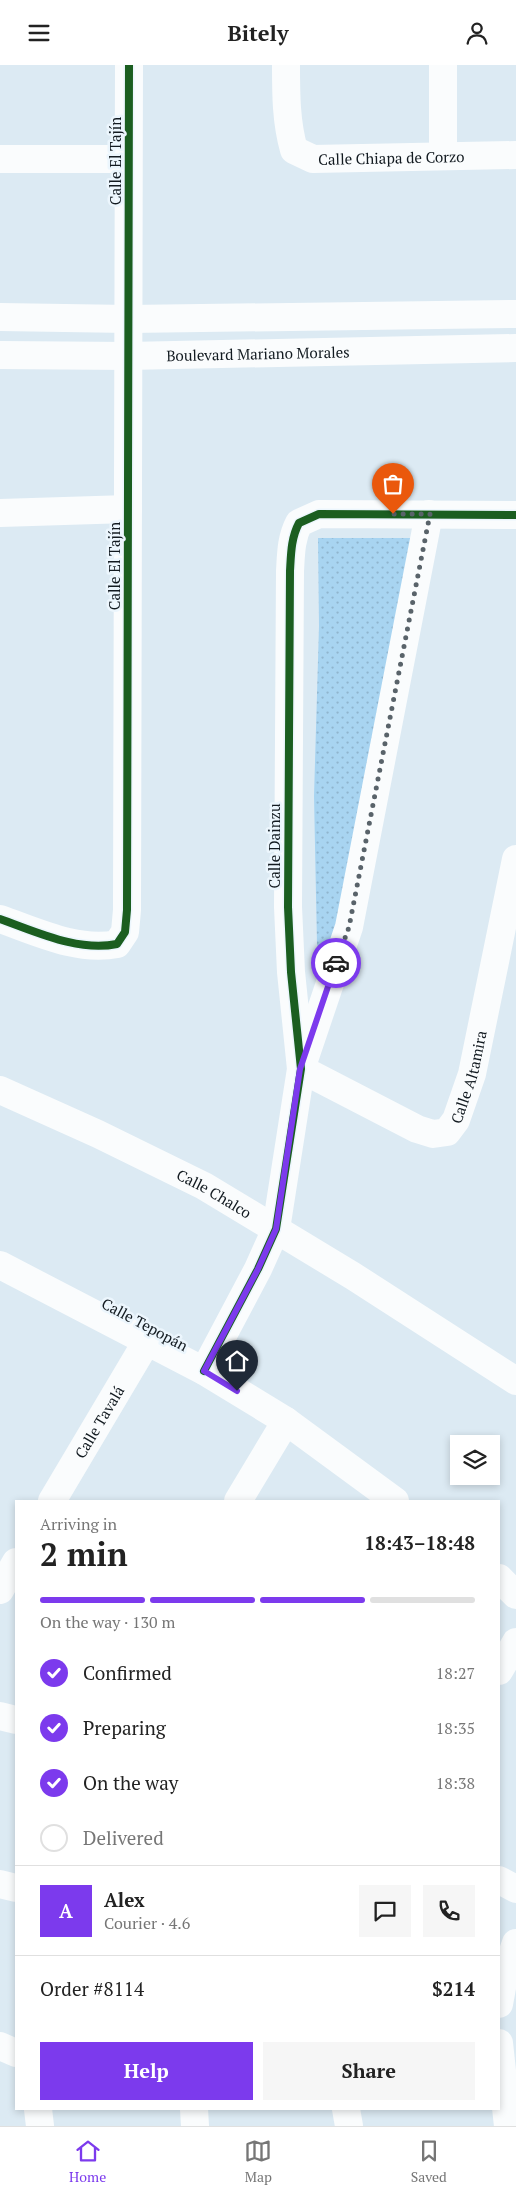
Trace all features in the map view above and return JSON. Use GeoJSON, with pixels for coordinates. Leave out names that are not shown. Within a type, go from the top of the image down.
{"type":"FeatureCollection","features":[{"type":"Feature","properties":{"kind":"street","name":"Calle El Tajín"},"geometry":{"type":"LineString","coordinates":[[0,919],[81,945],[103,947],[117,944],[125,932],[128,910],[129,65]]}},
{"type":"Feature","properties":{"kind":"street","name":"Calle Chiapa de Corzo"},"geometry":{"type":"LineString","coordinates":[[286,65],[286,104],[294,150],[313,159],[516,155]]}},
{"type":"Feature","properties":{"kind":"street"},"geometry":{"type":"LineString","coordinates":[[443,65],[443,156]]}},
{"type":"Feature","properties":{"kind":"street"},"geometry":{"type":"LineString","coordinates":[[0,159],[128,159]]}},
{"type":"Feature","properties":{"kind":"street"},"geometry":{"type":"LineString","coordinates":[[0,317],[129,319],[516,314]]}},
{"type":"Feature","properties":{"kind":"street","name":"Boulevard Mariano Morales"},"geometry":{"type":"LineString","coordinates":[[0,355],[128,356],[516,348]]}},
{"type":"Feature","properties":{"kind":"street"},"geometry":{"type":"LineString","coordinates":[[0,513],[128,509]]}},
{"type":"Feature","properties":{"kind":"street","name":"Calle Dainzu"},"geometry":{"type":"LineString","coordinates":[[204,1371],[258,1269],[276,1229],[300,1069],[291,972],[288,907],[291,545],[299,523],[319,514],[516,515]]}},
{"type":"Feature","properties":{"kind":"street"},"geometry":{"type":"LineString","coordinates":[[300,1069],[349,927],[430,514]]}},
{"type":"Feature","properties":{"kind":"street","name":"Calle Altamira"},"geometry":{"type":"LineString","coordinates":[[300,1069],[417,1129],[433,1134],[447,1132],[456,1121],[472,1074],[516,859]]}},
{"type":"Feature","properties":{"kind":"street","name":"Calle Chalco"},"geometry":{"type":"LineString","coordinates":[[0,1090],[98,1134],[204,1186],[353,1276],[516,1381]]}},
{"type":"Feature","properties":{"kind":"street","name":"Calle Tepopán"},"geometry":{"type":"LineString","coordinates":[[2,1270],[204,1371],[286,1421],[394,1500]]}},
{"type":"Feature","properties":{"kind":"street","name":"Calle Tavalá"},"geometry":{"type":"LineString","coordinates":[[53,1500],[147,1341]]}},
{"type":"Feature","properties":{"kind":"street"},"geometry":{"type":"LineString","coordinates":[[239,1500],[286,1421]]}},
{"type":"Feature","properties":{"kind":"street"},"geometry":{"type":"LineString","coordinates":[[0,1590],[15,1564]]}},
{"type":"Feature","properties":{"kind":"street"},"geometry":{"type":"LineString","coordinates":[[500,1579],[516,1595]]}},
{"type":"Feature","properties":{"kind":"street"},"geometry":{"type":"LineString","coordinates":[[500,1669],[516,1642]]}},
{"type":"Feature","properties":{"kind":"street"},"geometry":{"type":"LineString","coordinates":[[0,1716],[15,1720]]}},
{"type":"Feature","properties":{"kind":"street"},"geometry":{"type":"LineString","coordinates":[[500,1881],[516,1889]]}},
{"type":"Feature","properties":{"kind":"street"},"geometry":{"type":"LineString","coordinates":[[0,1885],[15,1888]]}},
{"type":"Feature","properties":{"kind":"street"},"geometry":{"type":"LineString","coordinates":[[500,1999],[504,1977],[516,1943]]}},
{"type":"Feature","properties":{"kind":"street"},"geometry":{"type":"LineString","coordinates":[[500,2035],[516,2036]]}},
{"type":"Feature","properties":{"kind":"street"},"geometry":{"type":"LineString","coordinates":[[0,2046],[15,2053]]}},
{"type":"Feature","properties":{"kind":"street"},"geometry":{"type":"LineString","coordinates":[[500,2052],[508,2126]]}},
{"type":"Feature","properties":{"kind":"street"},"geometry":{"type":"LineString","coordinates":[[38,2110],[40,2126]]}},
{"type":"Feature","properties":{"kind":"street"},"geometry":{"type":"LineString","coordinates":[[194,2110],[196,2126]]}},
{"type":"Feature","properties":{"kind":"street"},"geometry":{"type":"LineString","coordinates":[[346,2110],[348,2126]]}},
{"type":"Feature","properties":{"kind":"shaded area"},"geometry":{"type":"Polygon","coordinates":[[[318,538],[415,538],[330,957],[317,945],[314,796],[319,626],[318,538]]]}},
{"type":"Feature","properties":{"kind":"cycle path"},"geometry":{"type":"LineString","coordinates":[[0,919],[43,935],[87,945],[117,944],[125,932],[127,910],[129,65]]}},
{"type":"Feature","properties":{"kind":"cycle path"},"geometry":{"type":"LineString","coordinates":[[204,1371],[258,1269],[276,1229],[301,1069],[291,972],[288,907],[290,571],[294,534],[299,523],[319,514],[516,515]]}},
{"type":"Feature","properties":{"kind":"way so far"},"geometry":{"type":"LineString","coordinates":[[336,963],[349,927],[430,514],[393,514]]}},
{"type":"Feature","properties":{"kind":"route"},"geometry":{"type":"LineString","coordinates":[[237,1391],[204,1371],[258,1269],[276,1229],[300,1069],[336,963]]}}]}
